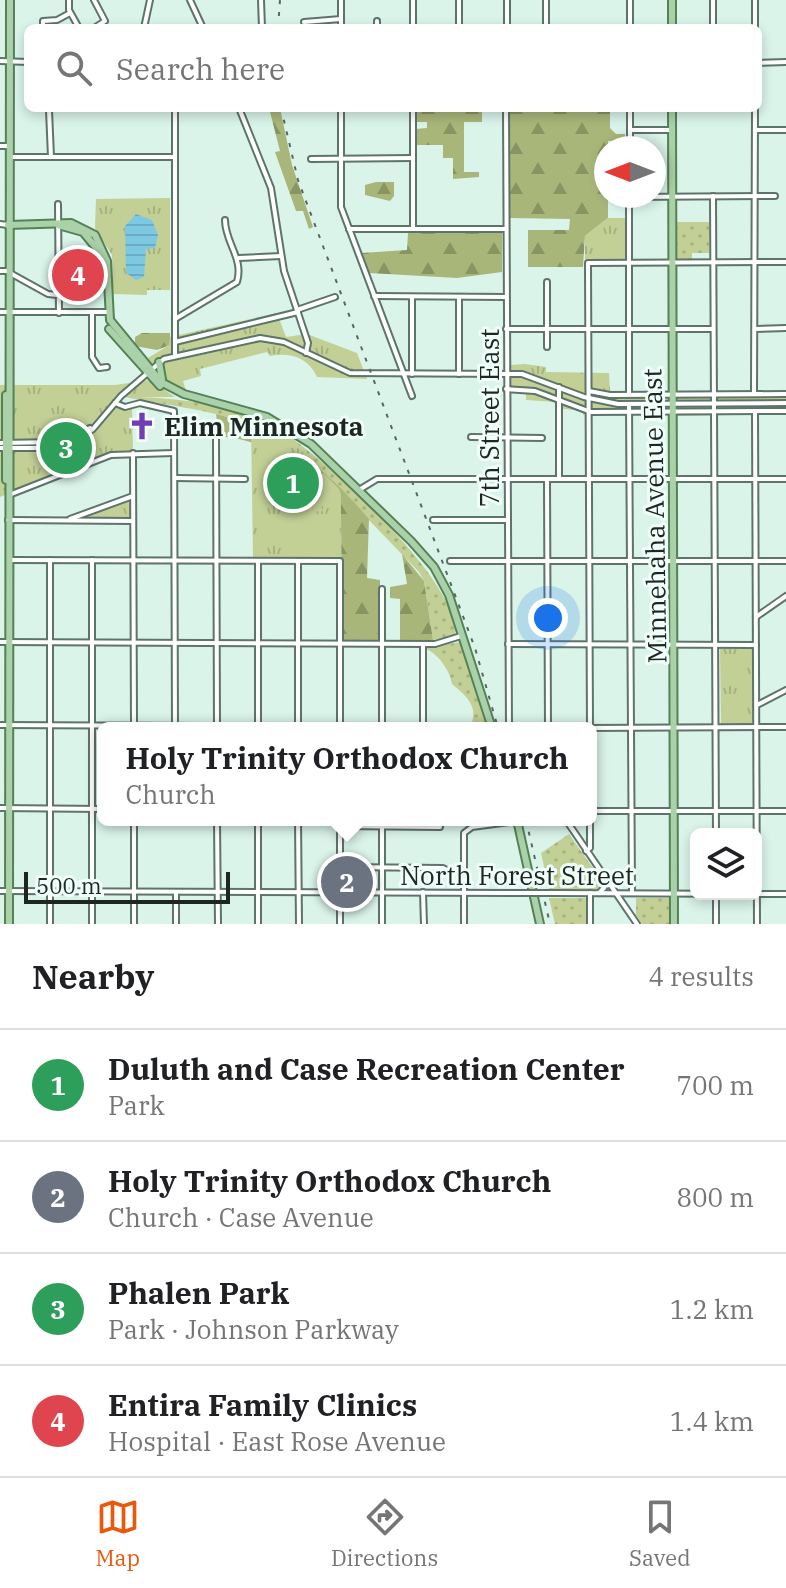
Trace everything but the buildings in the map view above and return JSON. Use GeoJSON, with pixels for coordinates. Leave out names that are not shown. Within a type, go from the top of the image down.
{"type":"FeatureCollection","features":[{"type":"Feature","properties":{"kind":"main road"},"geometry":{"type":"LineString","coordinates":[[9,924],[9,642],[5,560],[9,495],[5,445],[9,272],[4,224],[9,157],[10,0]]}},
{"type":"Feature","properties":{"kind":"main road"},"geometry":{"type":"LineString","coordinates":[[672,0],[672,24]]}},
{"type":"Feature","properties":{"kind":"main road","name":"Minnehaha Avenue East"},"geometry":{"type":"LineString","coordinates":[[672,112],[676,728],[674,924]]}},
{"type":"Feature","properties":{"kind":"main road"},"geometry":{"type":"LineString","coordinates":[[4,224],[58,225],[83,232],[101,253],[109,329],[148,372],[181,392],[274,420],[319,450],[434,567],[462,635],[491,722]]}},
{"type":"Feature","properties":{"kind":"main road"},"geometry":{"type":"LineString","coordinates":[[159,362],[158,372],[164,381],[181,392]]}},
{"type":"Feature","properties":{"kind":"main road"},"geometry":{"type":"LineString","coordinates":[[148,372],[178,395],[271,423],[313,450],[358,491]]}},
{"type":"Feature","properties":{"kind":"main road"},"geometry":{"type":"LineString","coordinates":[[518,826],[542,924]]}},
{"type":"Feature","properties":{"kind":"street"},"geometry":{"type":"LineString","coordinates":[[69,0],[70,13],[77,24]]}},
{"type":"Feature","properties":{"kind":"street"},"geometry":{"type":"LineString","coordinates":[[94,0],[105,21],[100,24]]}},
{"type":"Feature","properties":{"kind":"street"},"geometry":{"type":"LineString","coordinates":[[145,24],[150,0]]}},
{"type":"Feature","properties":{"kind":"street"},"geometry":{"type":"LineString","coordinates":[[190,0],[201,24]]}},
{"type":"Feature","properties":{"kind":"street"},"geometry":{"type":"LineString","coordinates":[[261,0],[262,24]]}},
{"type":"Feature","properties":{"kind":"street"},"geometry":{"type":"LineString","coordinates":[[341,0],[341,24]]}},
{"type":"Feature","properties":{"kind":"street"},"geometry":{"type":"LineString","coordinates":[[413,0],[413,24]]}},
{"type":"Feature","properties":{"kind":"street"},"geometry":{"type":"LineString","coordinates":[[459,0],[459,24]]}},
{"type":"Feature","properties":{"kind":"street"},"geometry":{"type":"LineString","coordinates":[[507,0],[507,24]]}},
{"type":"Feature","properties":{"kind":"street"},"geometry":{"type":"LineString","coordinates":[[546,0],[546,24]]}},
{"type":"Feature","properties":{"kind":"street"},"geometry":{"type":"LineString","coordinates":[[630,0],[630,24]]}},
{"type":"Feature","properties":{"kind":"street"},"geometry":{"type":"LineString","coordinates":[[713,0],[713,24]]}},
{"type":"Feature","properties":{"kind":"street"},"geometry":{"type":"LineString","coordinates":[[755,0],[755,24]]}},
{"type":"Feature","properties":{"kind":"street"},"geometry":{"type":"LineString","coordinates":[[43,24],[43,21],[57,20],[70,13]]}},
{"type":"Feature","properties":{"kind":"street"},"geometry":{"type":"LineString","coordinates":[[304,22],[341,19]]}},
{"type":"Feature","properties":{"kind":"street"},"geometry":{"type":"LineString","coordinates":[[0,61],[24,62]]}},
{"type":"Feature","properties":{"kind":"street"},"geometry":{"type":"LineString","coordinates":[[762,63],[786,62]]}},
{"type":"Feature","properties":{"kind":"street"},"geometry":{"type":"LineString","coordinates":[[49,112],[51,157]]}},
{"type":"Feature","properties":{"kind":"street"},"geometry":{"type":"LineString","coordinates":[[175,112],[175,354]]}},
{"type":"Feature","properties":{"kind":"street"},"geometry":{"type":"LineString","coordinates":[[241,112],[271,188],[281,256],[308,344],[306,353]]}},
{"type":"Feature","properties":{"kind":"street"},"geometry":{"type":"LineString","coordinates":[[341,112],[341,207],[412,396]]}},
{"type":"Feature","properties":{"kind":"street"},"geometry":{"type":"LineString","coordinates":[[413,112],[413,229]]}},
{"type":"Feature","properties":{"kind":"street","name":"7th Street East"},"geometry":{"type":"LineString","coordinates":[[506,112],[509,722]]}},
{"type":"Feature","properties":{"kind":"street"},"geometry":{"type":"LineString","coordinates":[[630,112],[630,136]]}},
{"type":"Feature","properties":{"kind":"street"},"geometry":{"type":"LineString","coordinates":[[754,394],[755,112]]}},
{"type":"Feature","properties":{"kind":"street"},"geometry":{"type":"LineString","coordinates":[[630,130],[672,130]]}},
{"type":"Feature","properties":{"kind":"street"},"geometry":{"type":"LineString","coordinates":[[755,130],[786,130]]}},
{"type":"Feature","properties":{"kind":"street"},"geometry":{"type":"LineString","coordinates":[[0,146],[9,146]]}},
{"type":"Feature","properties":{"kind":"street"},"geometry":{"type":"LineString","coordinates":[[9,157],[175,157]]}},
{"type":"Feature","properties":{"kind":"street"},"geometry":{"type":"LineString","coordinates":[[311,159],[413,158]]}},
{"type":"Feature","properties":{"kind":"street"},"geometry":{"type":"LineString","coordinates":[[713,196],[716,828]]}},
{"type":"Feature","properties":{"kind":"street"},"geometry":{"type":"LineString","coordinates":[[666,197],[775,196]]}},
{"type":"Feature","properties":{"kind":"street"},"geometry":{"type":"LineString","coordinates":[[58,204],[59,313]]}},
{"type":"Feature","properties":{"kind":"street"},"geometry":{"type":"LineString","coordinates":[[629,208],[629,395]]}},
{"type":"Feature","properties":{"kind":"street"},"geometry":{"type":"LineString","coordinates":[[175,319],[235,285],[238,259],[225,220]]}},
{"type":"Feature","properties":{"kind":"street"},"geometry":{"type":"LineString","coordinates":[[349,229],[506,229]]}},
{"type":"Feature","properties":{"kind":"street"},"geometry":{"type":"LineString","coordinates":[[238,259],[281,256]]}},
{"type":"Feature","properties":{"kind":"street"},"geometry":{"type":"LineString","coordinates":[[588,722],[588,263],[786,262]]}},
{"type":"Feature","properties":{"kind":"street"},"geometry":{"type":"LineString","coordinates":[[0,271],[9,272],[48,294],[57,295]]}},
{"type":"Feature","properties":{"kind":"street"},"geometry":{"type":"LineString","coordinates":[[9,285],[23,280]]}},
{"type":"Feature","properties":{"kind":"street"},"geometry":{"type":"LineString","coordinates":[[547,282],[547,347]]}},
{"type":"Feature","properties":{"kind":"street"},"geometry":{"type":"LineString","coordinates":[[374,296],[506,297]]}},
{"type":"Feature","properties":{"kind":"street"},"geometry":{"type":"LineString","coordinates":[[412,296],[412,374]]}},
{"type":"Feature","properties":{"kind":"street"},"geometry":{"type":"LineString","coordinates":[[459,296],[459,374]]}},
{"type":"Feature","properties":{"kind":"street"},"geometry":{"type":"LineString","coordinates":[[175,342],[297,311],[335,297]]}},
{"type":"Feature","properties":{"kind":"street"},"geometry":{"type":"LineString","coordinates":[[0,312],[106,312]]}},
{"type":"Feature","properties":{"kind":"street"},"geometry":{"type":"LineString","coordinates":[[92,313],[93,361],[99,368],[107,367]]}},
{"type":"Feature","properties":{"kind":"street"},"geometry":{"type":"LineString","coordinates":[[755,329],[786,328]]}},
{"type":"Feature","properties":{"kind":"street"},"geometry":{"type":"LineString","coordinates":[[506,329],[713,329]]}},
{"type":"Feature","properties":{"kind":"street"},"geometry":{"type":"LineString","coordinates":[[5,445],[64,441],[86,431],[159,362],[175,354],[260,338],[284,342],[350,373],[532,376],[588,398],[629,404],[786,403]]}},
{"type":"Feature","properties":{"kind":"street"},"geometry":{"type":"LineString","coordinates":[[559,387],[559,479]]}},
{"type":"Feature","properties":{"kind":"street"},"geometry":{"type":"LineString","coordinates":[[506,389],[528,389],[588,410],[672,413],[786,411]]}},
{"type":"Feature","properties":{"kind":"street"},"geometry":{"type":"LineString","coordinates":[[588,390],[629,395],[786,394]]}},
{"type":"Feature","properties":{"kind":"street"},"geometry":{"type":"LineString","coordinates":[[115,403],[125,407],[140,403],[174,411],[175,722]]}},
{"type":"Feature","properties":{"kind":"street"},"geometry":{"type":"LineString","coordinates":[[629,404],[632,893]]}},
{"type":"Feature","properties":{"kind":"street"},"geometry":{"type":"LineString","coordinates":[[755,412],[757,828]]}},
{"type":"Feature","properties":{"kind":"street"},"geometry":{"type":"LineString","coordinates":[[216,437],[217,722]]}},
{"type":"Feature","properties":{"kind":"street"},"geometry":{"type":"LineString","coordinates":[[471,437],[542,438]]}},
{"type":"Feature","properties":{"kind":"street"},"geometry":{"type":"LineString","coordinates":[[133,453],[134,722]]}},
{"type":"Feature","properties":{"kind":"street"},"geometry":{"type":"LineString","coordinates":[[9,495],[111,455],[174,453]]}},
{"type":"Feature","properties":{"kind":"street"},"geometry":{"type":"LineString","coordinates":[[175,478],[245,479]]}},
{"type":"Feature","properties":{"kind":"street"},"geometry":{"type":"LineString","coordinates":[[358,491],[375,479],[786,479]]}},
{"type":"Feature","properties":{"kind":"street"},"geometry":{"type":"LineString","coordinates":[[547,479],[548,722]]}},
{"type":"Feature","properties":{"kind":"street"},"geometry":{"type":"LineString","coordinates":[[68,521],[133,496]]}},
{"type":"Feature","properties":{"kind":"street"},"geometry":{"type":"LineString","coordinates":[[8,520],[133,521]]}},
{"type":"Feature","properties":{"kind":"street"},"geometry":{"type":"LineString","coordinates":[[433,520],[507,520]]}},
{"type":"Feature","properties":{"kind":"street"},"geometry":{"type":"LineString","coordinates":[[5,560],[340,561],[340,722]]}},
{"type":"Feature","properties":{"kind":"street"},"geometry":{"type":"LineString","coordinates":[[50,560],[50,924]]}},
{"type":"Feature","properties":{"kind":"street"},"geometry":{"type":"LineString","coordinates":[[92,560],[92,924]]}},
{"type":"Feature","properties":{"kind":"street"},"geometry":{"type":"LineString","coordinates":[[258,561],[258,722]]}},
{"type":"Feature","properties":{"kind":"street"},"geometry":{"type":"LineString","coordinates":[[298,561],[298,722]]}},
{"type":"Feature","properties":{"kind":"street"},"geometry":{"type":"LineString","coordinates":[[450,561],[786,561]]}},
{"type":"Feature","properties":{"kind":"street"},"geometry":{"type":"LineString","coordinates":[[382,589],[382,722]]}},
{"type":"Feature","properties":{"kind":"street"},"geometry":{"type":"LineString","coordinates":[[756,617],[786,596]]}},
{"type":"Feature","properties":{"kind":"street"},"geometry":{"type":"LineString","coordinates":[[0,642],[423,644],[462,635]]}},
{"type":"Feature","properties":{"kind":"street"},"geometry":{"type":"LineString","coordinates":[[423,644],[423,722]]}},
{"type":"Feature","properties":{"kind":"street"},"geometry":{"type":"LineString","coordinates":[[508,644],[756,645]]}},
{"type":"Feature","properties":{"kind":"street"},"geometry":{"type":"LineString","coordinates":[[757,705],[786,690]]}},
{"type":"Feature","properties":{"kind":"street"},"geometry":{"type":"LineString","coordinates":[[0,725],[97,725]]}},
{"type":"Feature","properties":{"kind":"street"},"geometry":{"type":"LineString","coordinates":[[597,728],[786,727]]}},
{"type":"Feature","properties":{"kind":"street"},"geometry":{"type":"LineString","coordinates":[[0,808],[97,809]]}},
{"type":"Feature","properties":{"kind":"street"},"geometry":{"type":"LineString","coordinates":[[597,811],[786,811]]}},
{"type":"Feature","properties":{"kind":"street"},"geometry":{"type":"LineString","coordinates":[[134,826],[134,924]]}},
{"type":"Feature","properties":{"kind":"street"},"geometry":{"type":"LineString","coordinates":[[217,826],[218,924]]}},
{"type":"Feature","properties":{"kind":"street"},"geometry":{"type":"LineString","coordinates":[[258,826],[258,924]]}},
{"type":"Feature","properties":{"kind":"street"},"geometry":{"type":"LineString","coordinates":[[298,826],[299,924]]}},
{"type":"Feature","properties":{"kind":"street"},"geometry":{"type":"LineString","coordinates":[[340,826],[340,924]]}},
{"type":"Feature","properties":{"kind":"street"},"geometry":{"type":"LineString","coordinates":[[382,826],[382,924]]}},
{"type":"Feature","properties":{"kind":"street"},"geometry":{"type":"LineString","coordinates":[[426,826],[440,827]]}},
{"type":"Feature","properties":{"kind":"street"},"geometry":{"type":"LineString","coordinates":[[464,924],[463,840],[467,829],[486,826]]}},
{"type":"Feature","properties":{"kind":"street"},"geometry":{"type":"LineString","coordinates":[[570,826],[637,924]]}},
{"type":"Feature","properties":{"kind":"street"},"geometry":{"type":"LineString","coordinates":[[586,851],[590,848],[590,826]]}},
{"type":"Feature","properties":{"kind":"street"},"geometry":{"type":"LineString","coordinates":[[340,867],[443,868],[449,871]]}},
{"type":"Feature","properties":{"kind":"street"},"geometry":{"type":"LineString","coordinates":[[599,893],[604,888],[603,874]]}},
{"type":"Feature","properties":{"kind":"street","name":"North Forest Street"},"geometry":{"type":"LineString","coordinates":[[0,891],[690,894]]}},
{"type":"Feature","properties":{"kind":"street"},"geometry":{"type":"LineString","coordinates":[[176,892],[176,924]]}},
{"type":"Feature","properties":{"kind":"street"},"geometry":{"type":"LineString","coordinates":[[423,892],[424,924]]}},
{"type":"Feature","properties":{"kind":"street"},"geometry":{"type":"LineString","coordinates":[[590,893],[590,924]]}},
{"type":"Feature","properties":{"kind":"street","name":"North Forest Street"},"geometry":{"type":"LineString","coordinates":[[762,894],[786,894]]}},
{"type":"Feature","properties":{"kind":"street"},"geometry":{"type":"LineString","coordinates":[[716,900],[716,924]]}},
{"type":"Feature","properties":{"kind":"street"},"geometry":{"type":"LineString","coordinates":[[757,900],[757,924]]}},
{"type":"Feature","properties":{"kind":"green space"},"geometry":{"type":"Polygon","coordinates":[[[270,112],[281,112],[292,165],[313,227],[309,229],[303,211],[296,211],[275,152],[280,151],[270,112]]]}},
{"type":"Feature","properties":{"kind":"green space"},"geometry":{"type":"Polygon","coordinates":[[[416,112],[482,112],[482,122],[464,122],[464,172],[479,172],[479,177],[453,179],[453,158],[443,158],[443,145],[415,145],[415,129],[427,128],[427,122],[415,122],[416,112]]]}},
{"type":"Feature","properties":{"kind":"green space"},"geometry":{"type":"Polygon","coordinates":[[[510,112],[610,112],[610,128],[616,134],[625,134],[594,136],[594,208],[608,208],[608,218],[585,236],[583,267],[528,267],[528,230],[569,230],[570,219],[510,218],[510,112]]]}},
{"type":"Feature","properties":{"kind":"green space"},"geometry":{"type":"Polygon","coordinates":[[[394,182],[394,196],[390,201],[365,195],[365,185],[394,182]]]}},
{"type":"Feature","properties":{"kind":"green space"},"geometry":{"type":"Polygon","coordinates":[[[170,198],[170,290],[147,290],[147,295],[113,294],[112,255],[95,228],[96,199],[170,198]]]}},
{"type":"Feature","properties":{"kind":"green space"},"geometry":{"type":"Polygon","coordinates":[[[608,218],[626,218],[626,259],[585,259],[585,236],[608,218]]]}},
{"type":"Feature","properties":{"kind":"green space"},"geometry":{"type":"Polygon","coordinates":[[[675,222],[709,222],[709,253],[692,253],[692,259],[676,259],[675,222]]]}},
{"type":"Feature","properties":{"kind":"green space"},"geometry":{"type":"Polygon","coordinates":[[[408,233],[502,233],[502,272],[457,278],[369,273],[361,253],[407,250],[408,233]]]}},
{"type":"Feature","properties":{"kind":"green space"},"geometry":{"type":"Polygon","coordinates":[[[277,313],[286,337],[307,334],[357,353],[367,379],[317,377],[309,365],[298,358],[270,356],[267,352],[200,369],[201,376],[183,381],[186,391],[171,386],[148,358],[169,345],[170,337],[277,313]]]}},
{"type":"Feature","properties":{"kind":"green space"},"geometry":{"type":"Polygon","coordinates":[[[142,333],[170,333],[170,345],[157,350],[135,346],[135,337],[142,333]]]}},
{"type":"Feature","properties":{"kind":"green space"},"geometry":{"type":"Polygon","coordinates":[[[510,365],[546,367],[546,372],[609,373],[610,392],[667,393],[668,415],[583,415],[583,411],[556,408],[555,402],[526,400],[526,392],[510,392],[510,365]]]}},
{"type":"Feature","properties":{"kind":"green space"},"geometry":{"type":"Polygon","coordinates":[[[150,380],[175,397],[116,397],[116,407],[132,408],[133,452],[111,452],[0,497],[0,385],[115,385],[150,380]]]}},
{"type":"Feature","properties":{"kind":"green space"},"geometry":{"type":"Polygon","coordinates":[[[786,392],[786,414],[676,416],[676,393],[786,392]]]}},
{"type":"Feature","properties":{"kind":"green space"},"geometry":{"type":"Polygon","coordinates":[[[125,397],[161,398],[215,406],[250,416],[288,436],[349,486],[412,552],[436,584],[452,613],[455,636],[433,640],[424,581],[419,572],[341,491],[263,431],[216,414],[125,397]]]}},
{"type":"Feature","properties":{"kind":"green space"},"geometry":{"type":"Polygon","coordinates":[[[216,414],[261,430],[301,454],[337,484],[369,519],[367,578],[380,580],[380,640],[342,640],[341,515],[300,474],[272,452],[256,444],[219,437],[216,414]]]}},
{"type":"Feature","properties":{"kind":"green space"},"geometry":{"type":"Polygon","coordinates":[[[251,424],[301,450],[341,491],[341,557],[253,557],[251,424]]]}},
{"type":"Feature","properties":{"kind":"green space"},"geometry":{"type":"Polygon","coordinates":[[[270,470],[281,473],[281,480],[304,480],[304,491],[318,496],[323,511],[282,515],[282,501],[266,500],[264,475],[270,470]]]}},
{"type":"Feature","properties":{"kind":"green space"},"geometry":{"type":"Polygon","coordinates":[[[131,499],[131,519],[79,517],[131,499]]]}},
{"type":"Feature","properties":{"kind":"green space"},"geometry":{"type":"Polygon","coordinates":[[[321,514],[340,515],[339,552],[336,555],[306,555],[304,545],[295,548],[285,518],[301,517],[305,524],[321,518],[321,514]]]}},
{"type":"Feature","properties":{"kind":"green space"},"geometry":{"type":"Polygon","coordinates":[[[402,554],[424,581],[433,640],[400,641],[400,599],[390,598],[390,587],[407,584],[402,554]]]}},
{"type":"Feature","properties":{"kind":"green space"},"geometry":{"type":"Polygon","coordinates":[[[460,642],[488,722],[472,722],[473,710],[469,700],[452,684],[443,663],[425,648],[460,642]]]}},
{"type":"Feature","properties":{"kind":"green space"},"geometry":{"type":"Polygon","coordinates":[[[720,649],[754,649],[754,724],[721,724],[720,649]]]}},
{"type":"Feature","properties":{"kind":"green space"},"geometry":{"type":"Polygon","coordinates":[[[569,834],[602,881],[600,889],[549,889],[541,853],[569,834]]]}},
{"type":"Feature","properties":{"kind":"green space"},"geometry":{"type":"Polygon","coordinates":[[[549,898],[588,898],[588,924],[555,924],[549,898]]]}},
{"type":"Feature","properties":{"kind":"green space"},"geometry":{"type":"Polygon","coordinates":[[[636,898],[671,898],[671,924],[642,924],[636,915],[636,898]]]}},
{"type":"Feature","properties":{"kind":"water"},"geometry":{"type":"Polygon","coordinates":[[[136,214],[152,220],[158,235],[155,248],[146,249],[144,277],[136,280],[126,273],[125,226],[136,214]]]}},
{"type":"Feature","properties":{"kind":"railway"},"geometry":{"type":"LineString","coordinates":[[278,24],[280,0]]}},
{"type":"Feature","properties":{"kind":"railway"},"geometry":{"type":"LineString","coordinates":[[282,112],[298,180],[475,648],[496,722]]}},
{"type":"Feature","properties":{"kind":"railway"},"geometry":{"type":"LineString","coordinates":[[527,826],[550,924]]}},
{"type":"Feature","properties":{"kind":"place","name":"Entira Family Clinics"},"geometry":{"type":"Point","coordinates":[78,275]}},
{"type":"Feature","properties":{"kind":"place","name":"Elim Minnesota"},"geometry":{"type":"Point","coordinates":[142,426]}},
{"type":"Feature","properties":{"kind":"place","name":"Phalen Park"},"geometry":{"type":"Point","coordinates":[66,448]}},
{"type":"Feature","properties":{"kind":"place","name":"Duluth and Case Recreation Center"},"geometry":{"type":"Point","coordinates":[293,483]}},
{"type":"Feature","properties":{"kind":"place","name":"Holy Trinity Orthodox Church"},"geometry":{"type":"Point","coordinates":[347,882]}}]}
